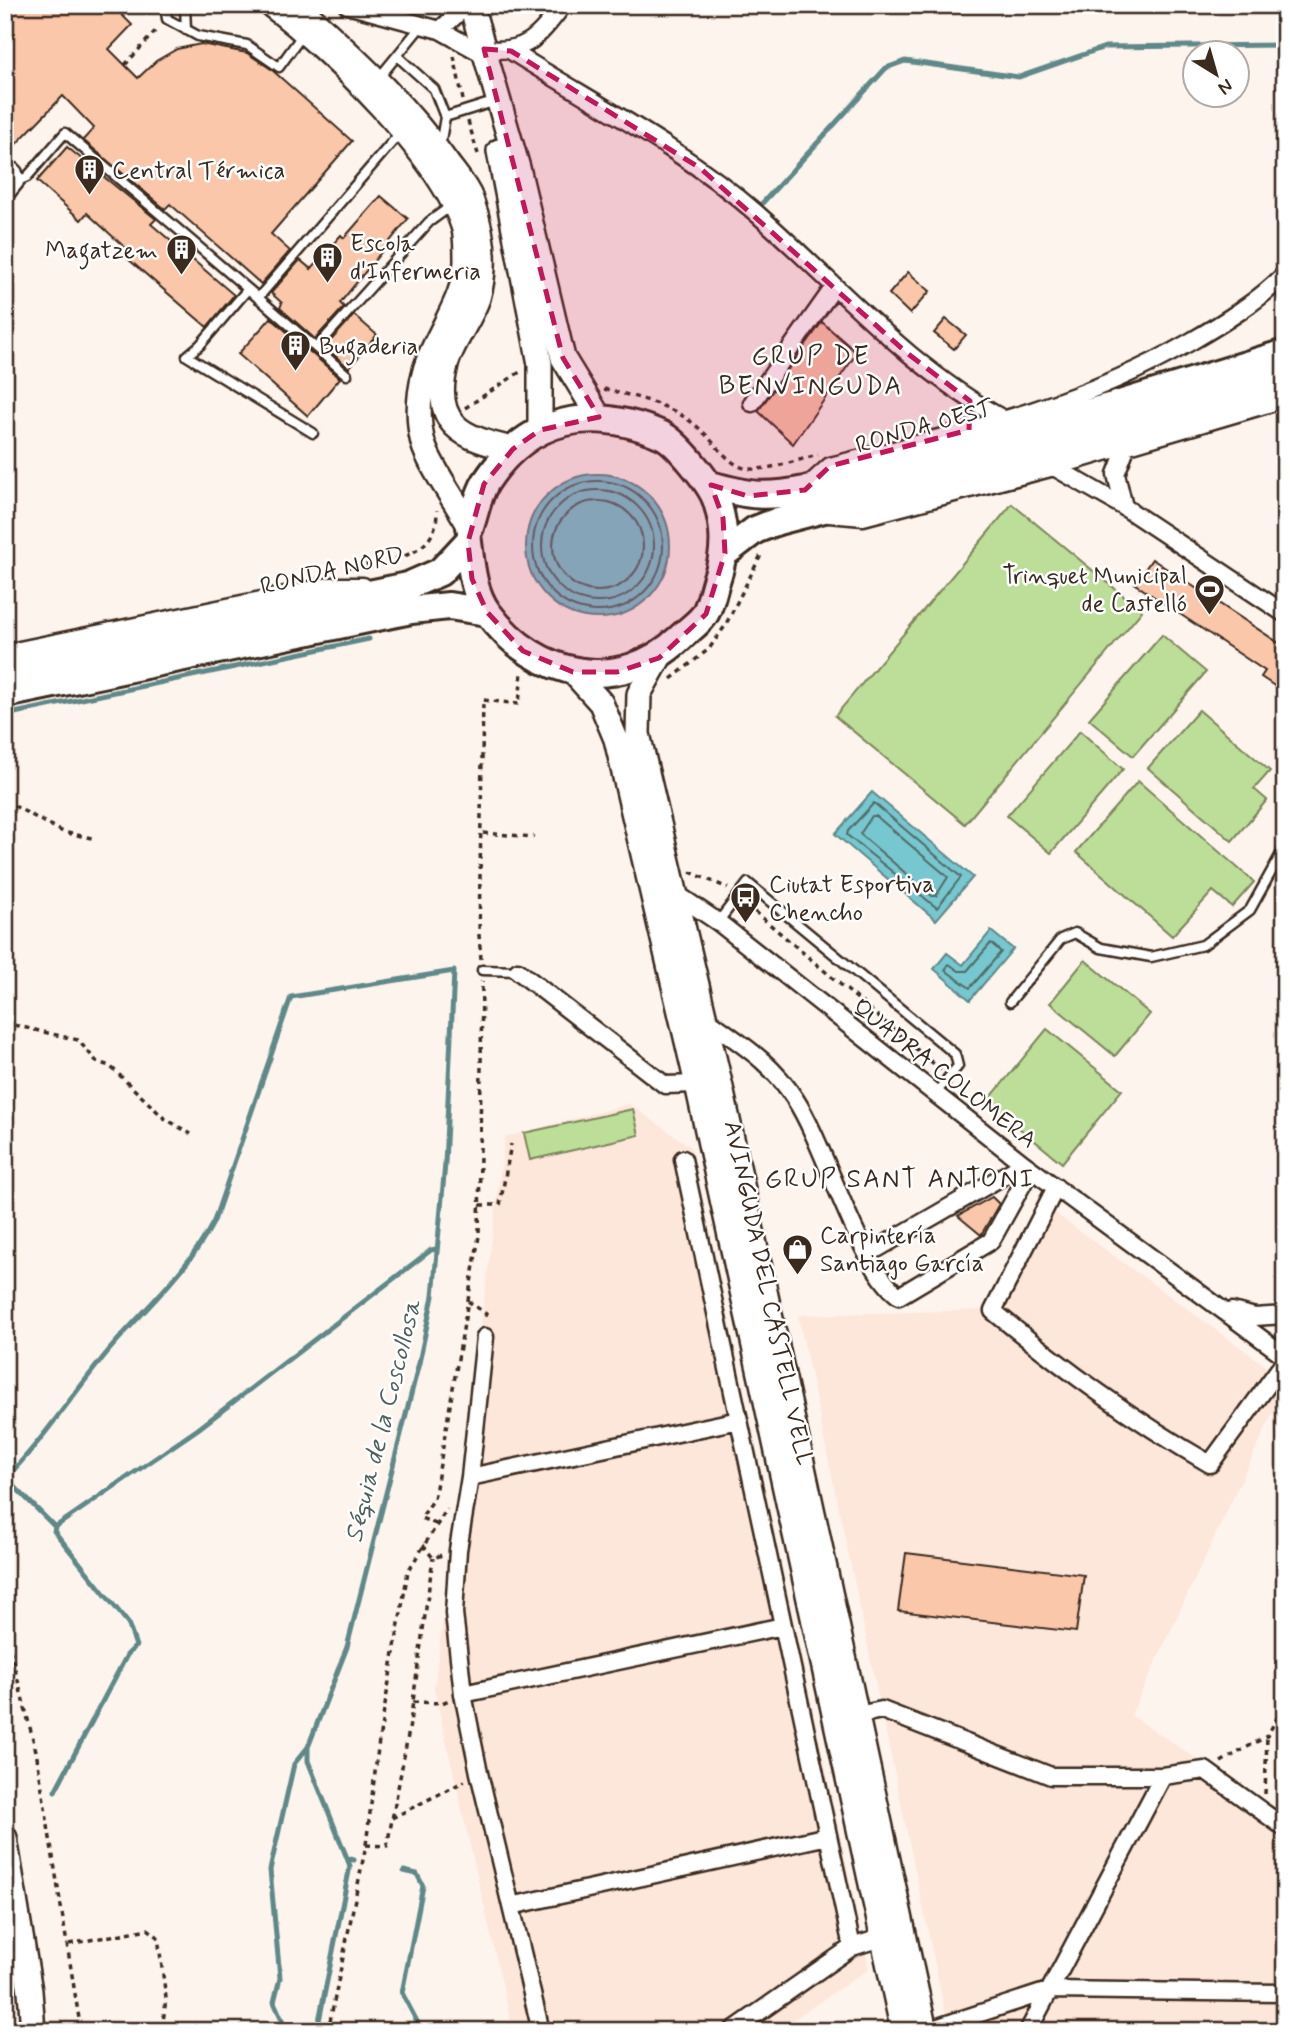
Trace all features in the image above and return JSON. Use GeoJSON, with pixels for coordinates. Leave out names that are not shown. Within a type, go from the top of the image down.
{"type":"FeatureCollection","features":[{"type":"Feature","properties":{"kind":"main road"},"geometry":{"type":"LineString","coordinates":[[271,5],[362,88],[428,164],[454,204],[464,231],[466,262],[462,290],[430,353],[419,394],[424,444],[469,535]]}},
{"type":"Feature","properties":{"kind":"main road"},"geometry":{"type":"LineString","coordinates":[[297,5],[378,79],[440,152],[469,195],[481,229],[484,267],[477,299],[446,364],[443,396],[450,421],[463,434],[477,442],[513,449]]}},
{"type":"Feature","properties":{"kind":"main road"},"geometry":{"type":"LineString","coordinates":[[469,5],[484,52],[540,364],[540,430]]}},
{"type":"Feature","properties":{"kind":"main road"},"geometry":{"type":"LineString","coordinates":[[491,93],[518,168],[563,358],[599,417]]}},
{"type":"Feature","properties":{"kind":"main road","name":"RONDA OEST"},"geometry":{"type":"LineString","coordinates":[[725,553],[755,530],[808,501],[1285,353]]}},
{"type":"Feature","properties":{"kind":"main road","name":"RONDA OEST"},"geometry":{"type":"LineString","coordinates":[[711,485],[748,496],[808,501],[1058,447],[1285,379]]}},
{"type":"Feature","properties":{"kind":"main road"},"geometry":{"type":"LineString","coordinates":[[599,417],[665,436],[711,485],[723,518],[725,553],[706,614],[659,658],[617,672],[573,672],[523,651],[486,612],[472,579],[469,535],[484,484],[513,449],[540,430],[569,420],[599,417]]}},
{"type":"Feature","properties":{"kind":"main road","name":"RONDA NORD"},"geometry":{"type":"LineString","coordinates":[[5,670],[408,586],[440,572],[469,535]]}},
{"type":"Feature","properties":{"kind":"main road"},"geometry":{"type":"LineString","coordinates":[[5,694],[411,610],[449,606],[486,612]]}},
{"type":"Feature","properties":{"kind":"main road","name":"AVINGUDA DEL CASTELL VELL"},"geometry":{"type":"LineString","coordinates":[[659,658],[639,694],[638,734],[704,1017],[858,1715],[893,1934],[903,2031]]}},
{"type":"Feature","properties":{"kind":"main road","name":"AVINGUDA DEL CASTELL VELL"},"geometry":{"type":"LineString","coordinates":[[573,672],[601,703],[616,739],[893,1934],[926,2031]]}},
{"type":"Feature","properties":{"kind":"main road"},"geometry":{"type":"LineString","coordinates":[[5,1838],[30,1991],[33,2031]]}},
{"type":"Feature","properties":{"kind":"street"},"geometry":{"type":"LineString","coordinates":[[347,5],[440,30],[484,52],[511,51],[530,42],[563,5]]}},
{"type":"Feature","properties":{"kind":"street"},"geometry":{"type":"LineString","coordinates":[[440,30],[469,5]]}},
{"type":"Feature","properties":{"kind":"street"},"geometry":{"type":"LineString","coordinates":[[1281,5],[1285,9]]}},
{"type":"Feature","properties":{"kind":"street"},"geometry":{"type":"LineString","coordinates":[[511,51],[700,168],[754,212],[907,353],[970,401],[1007,421]]}},
{"type":"Feature","properties":{"kind":"street"},"geometry":{"type":"LineString","coordinates":[[5,165],[14,173],[10,188]]}},
{"type":"Feature","properties":{"kind":"street","name":"RONDA OEST"},"geometry":{"type":"LineString","coordinates":[[1285,274],[1273,286],[1212,330],[1142,370],[1078,397],[1007,421],[830,466],[808,501],[863,517],[1054,467],[1285,399]]}},
{"type":"Feature","properties":{"kind":"street"},"geometry":{"type":"LineString","coordinates":[[752,403],[834,287]]}},
{"type":"Feature","properties":{"kind":"street"},"geometry":{"type":"LineString","coordinates":[[969,430],[970,401]]}},
{"type":"Feature","properties":{"kind":"street"},"geometry":{"type":"LineString","coordinates":[[1124,507],[1116,474],[1127,445]]}},
{"type":"Feature","properties":{"kind":"street"},"geometry":{"type":"LineString","coordinates":[[1054,467],[1124,507],[1285,614]]}},
{"type":"Feature","properties":{"kind":"street","name":"RONDA NORD"},"geometry":{"type":"LineString","coordinates":[[5,653],[328,586],[408,586]]}},
{"type":"Feature","properties":{"kind":"street","name":"QUADRA COLOMERA"},"geometry":{"type":"LineString","coordinates":[[675,894],[718,922],[937,1092],[1027,1167],[1223,1308],[1285,1358]]}},
{"type":"Feature","properties":{"kind":"street"},"geometry":{"type":"LineString","coordinates":[[518,971],[665,1085],[697,1084]]}},
{"type":"Feature","properties":{"kind":"street"},"geometry":{"type":"LineString","coordinates":[[704,1017],[773,1068],[797,1101],[868,1254],[890,1289],[900,1296],[990,1241],[1027,1167]]}},
{"type":"Feature","properties":{"kind":"street"},"geometry":{"type":"LineString","coordinates":[[683,1159],[852,1947]]}},
{"type":"Feature","properties":{"kind":"street"},"geometry":{"type":"LineString","coordinates":[[868,1254],[1027,1167]]}},
{"type":"Feature","properties":{"kind":"street"},"geometry":{"type":"LineString","coordinates":[[1056,1188],[993,1311],[1139,1423],[1210,1464],[1285,1358]]}},
{"type":"Feature","properties":{"kind":"street"},"geometry":{"type":"LineString","coordinates":[[696,1219],[725,1213]]}},
{"type":"Feature","properties":{"kind":"street","name":"QUADRA COLOMERA"},"geometry":{"type":"LineString","coordinates":[[1223,1308],[1255,1317],[1285,1315]]}},
{"type":"Feature","properties":{"kind":"street"},"geometry":{"type":"LineString","coordinates":[[485,1337],[470,1476],[458,1550],[454,1613],[463,1694],[479,1773],[541,2031]]}},
{"type":"Feature","properties":{"kind":"street"},"geometry":{"type":"LineString","coordinates":[[470,1476],[739,1420]]}},
{"type":"Feature","properties":{"kind":"street"},"geometry":{"type":"LineString","coordinates":[[463,1694],[783,1626]]}},
{"type":"Feature","properties":{"kind":"street"},"geometry":{"type":"LineString","coordinates":[[858,1715],[881,1710],[1051,1776],[1163,1776],[1205,1770],[1285,1828]]}},
{"type":"Feature","properties":{"kind":"street"},"geometry":{"type":"LineString","coordinates":[[1028,2031],[1163,1776]]}},
{"type":"Feature","properties":{"kind":"street"},"geometry":{"type":"LineString","coordinates":[[511,1906],[828,1836]]}},
{"type":"Feature","properties":{"kind":"street"},"geometry":{"type":"LineString","coordinates":[[732,2031],[852,1947],[893,1934]]}},
{"type":"Feature","properties":{"kind":"street"},"geometry":{"type":"LineString","coordinates":[[926,2031],[1051,1990],[1285,1993]]}},
{"type":"Feature","properties":{"kind":"lane"},"geometry":{"type":"LineString","coordinates":[[165,5],[167,19],[186,30],[198,36],[247,45],[279,67],[304,33]]}},
{"type":"Feature","properties":{"kind":"lane"},"geometry":{"type":"LineString","coordinates":[[185,5],[186,30]]}},
{"type":"Feature","properties":{"kind":"lane"},"geometry":{"type":"LineString","coordinates":[[378,79],[422,25]]}},
{"type":"Feature","properties":{"kind":"lane"},"geometry":{"type":"LineString","coordinates":[[397,56],[434,89],[445,117],[440,152]]}},
{"type":"Feature","properties":{"kind":"lane"},"geometry":{"type":"LineString","coordinates":[[445,117],[491,93]]}},
{"type":"Feature","properties":{"kind":"lane"},"geometry":{"type":"LineString","coordinates":[[258,298],[401,132]]}},
{"type":"Feature","properties":{"kind":"lane"},"geometry":{"type":"LineString","coordinates":[[10,188],[27,177],[65,133],[347,375]]}},
{"type":"Feature","properties":{"kind":"lane"},"geometry":{"type":"LineString","coordinates":[[316,348],[429,222],[454,204]]}},
{"type":"Feature","properties":{"kind":"lane"},"geometry":{"type":"LineString","coordinates":[[248,289],[200,345],[187,356],[313,433]]}},
{"type":"Feature","properties":{"kind":"lane"},"geometry":{"type":"LineString","coordinates":[[1010,1002],[1061,939],[1075,933],[1101,948],[1151,957],[1203,945],[1250,909],[1285,847]]}},
{"type":"Feature","properties":{"kind":"lane"},"geometry":{"type":"LineString","coordinates":[[718,922],[748,883],[956,1055],[958,1066],[937,1092]]}},
{"type":"Feature","properties":{"kind":"lane"},"geometry":{"type":"LineString","coordinates":[[482,970],[518,971]]}},
{"type":"Feature","properties":{"kind":"path"},"geometry":{"type":"LineString","coordinates":[[125,65],[167,19]]}},
{"type":"Feature","properties":{"kind":"path"},"geometry":{"type":"LineString","coordinates":[[450,421],[502,382],[540,364]]}},
{"type":"Feature","properties":{"kind":"path","name":"RONDA OEST"},"geometry":{"type":"LineString","coordinates":[[597,380],[604,389],[674,410],[700,429],[736,466],[749,469],[764,467],[825,453]]}},
{"type":"Feature","properties":{"kind":"path","name":"RONDA NORD"},"geometry":{"type":"LineString","coordinates":[[336,570],[419,551],[430,541],[437,521],[436,500]]}},
{"type":"Feature","properties":{"kind":"path"},"geometry":{"type":"LineString","coordinates":[[664,684],[709,649],[726,626],[755,561],[764,552]]}},
{"type":"Feature","properties":{"kind":"path"},"geometry":{"type":"LineString","coordinates":[[436,1524],[421,1518],[434,1499],[479,1236],[482,970],[479,935],[483,833],[483,700],[519,704],[523,651]]}},
{"type":"Feature","properties":{"kind":"path"},"geometry":{"type":"LineString","coordinates":[[5,801],[63,832],[96,839]]}},
{"type":"Feature","properties":{"kind":"path"},"geometry":{"type":"LineString","coordinates":[[483,833],[534,837]]}},
{"type":"Feature","properties":{"kind":"path"},"geometry":{"type":"LineString","coordinates":[[683,870],[725,885],[942,1071],[932,1085],[937,1092]]}},
{"type":"Feature","properties":{"kind":"path"},"geometry":{"type":"LineString","coordinates":[[5,1023],[78,1040],[97,1062],[110,1066],[164,1118],[191,1134]]}},
{"type":"Feature","properties":{"kind":"path"},"geometry":{"type":"LineString","coordinates":[[479,1205],[500,1205],[511,1144]]}},
{"type":"Feature","properties":{"kind":"path"},"geometry":{"type":"LineString","coordinates":[[468,1301],[486,1314],[485,1337]]}},
{"type":"Feature","properties":{"kind":"path"},"geometry":{"type":"LineString","coordinates":[[328,2031],[366,1845],[379,1740],[408,1571],[450,1505]]}},
{"type":"Feature","properties":{"kind":"path"},"geometry":{"type":"LineString","coordinates":[[366,1845],[387,1846],[393,1818],[413,1702],[433,1558],[423,1545]]}},
{"type":"Feature","properties":{"kind":"path"},"geometry":{"type":"LineString","coordinates":[[433,1558],[458,1550]]}},
{"type":"Feature","properties":{"kind":"path"},"geometry":{"type":"LineString","coordinates":[[5,1630],[36,1751],[81,2031]]}},
{"type":"Feature","properties":{"kind":"path"},"geometry":{"type":"LineString","coordinates":[[413,1702],[442,1703],[463,1694]]}},
{"type":"Feature","properties":{"kind":"path"},"geometry":{"type":"LineString","coordinates":[[1264,1813],[1267,1736],[1285,1704]]}},
{"type":"Feature","properties":{"kind":"path"},"geometry":{"type":"LineString","coordinates":[[1205,1770],[1267,1736]]}},
{"type":"Feature","properties":{"kind":"path"},"geometry":{"type":"LineString","coordinates":[[393,1818],[479,1773]]}},
{"type":"Feature","properties":{"kind":"path"},"geometry":{"type":"LineString","coordinates":[[69,1944],[148,1929],[158,1937],[166,1998],[162,2031]]}},
{"type":"Feature","properties":{"kind":"highlighted area"},"geometry":{"type":"Polygon","coordinates":[[[484,49],[511,51],[700,168],[907,353],[970,401],[969,430],[830,466],[805,490],[748,496],[711,485],[723,518],[725,553],[706,614],[659,658],[617,672],[573,672],[523,651],[487,612],[472,579],[468,542],[484,484],[513,449],[540,430],[599,417],[563,358],[484,49]]]}},
{"type":"Feature","properties":{"kind":"shaded area"},"geometry":{"type":"Polygon","coordinates":[[[629,1104],[691,1147],[869,1969],[776,2031],[513,2031],[434,1689],[505,1137],[629,1104]]]}},
{"type":"Feature","properties":{"kind":"shaded area"},"geometry":{"type":"Polygon","coordinates":[[[1048,1208],[1285,1380],[1285,1387],[1131,1715],[1285,1818],[1285,2031],[949,2031],[798,1315],[985,1310],[1048,1208]]]}},
{"type":"Feature","properties":{"kind":"green space"},"geometry":{"type":"Polygon","coordinates":[[[1012,504],[1142,611],[965,824],[835,716],[1012,504]]]}},
{"type":"Feature","properties":{"kind":"green space"},"geometry":{"type":"Polygon","coordinates":[[[1162,635],[1206,672],[1133,756],[1089,719],[1162,635]]]}},
{"type":"Feature","properties":{"kind":"green space"},"geometry":{"type":"Polygon","coordinates":[[[1199,710],[1270,771],[1254,789],[1267,800],[1232,841],[1148,768],[1199,710]]]}},
{"type":"Feature","properties":{"kind":"green space"},"geometry":{"type":"Polygon","coordinates":[[[1080,731],[1123,769],[1051,853],[1007,816],[1080,731]]]}},
{"type":"Feature","properties":{"kind":"green space"},"geometry":{"type":"Polygon","coordinates":[[[1138,781],[1254,882],[1232,907],[1213,891],[1172,936],[1076,852],[1138,781]]]}},
{"type":"Feature","properties":{"kind":"green space"},"geometry":{"type":"Polygon","coordinates":[[[1085,960],[1150,1014],[1115,1056],[1050,1003],[1085,960]]]}},
{"type":"Feature","properties":{"kind":"green space"},"geometry":{"type":"Polygon","coordinates":[[[1047,1029],[1122,1090],[1062,1163],[987,1102],[1047,1029]]]}},
{"type":"Feature","properties":{"kind":"green space"},"geometry":{"type":"Polygon","coordinates":[[[633,1109],[639,1135],[530,1160],[524,1133],[633,1109]]]}},
{"type":"Feature","properties":{"kind":"water"},"geometry":{"type":"Polygon","coordinates":[[[598,474],[625,480],[649,495],[664,519],[670,546],[664,573],[649,597],[625,612],[598,618],[571,612],[547,597],[532,573],[526,546],[532,519],[547,495],[571,480],[598,474]]]}},
{"type":"Feature","properties":{"kind":"water"},"geometry":{"type":"Polygon","coordinates":[[[872,792],[973,877],[936,920],[835,834],[872,792]]]}},
{"type":"Feature","properties":{"kind":"water"},"geometry":{"type":"Polygon","coordinates":[[[991,931],[1013,949],[970,1000],[934,969],[947,953],[963,965],[991,931]]]}},
{"type":"Feature","properties":{"kind":"building"},"geometry":{"type":"Polygon","coordinates":[[[5,5],[112,5],[132,25],[109,49],[138,78],[156,61],[177,49],[201,44],[247,53],[271,69],[352,141],[271,234],[290,251],[261,284],[170,204],[165,209],[83,140],[94,128],[63,96],[16,144],[5,134],[5,5]]]}},
{"type":"Feature","properties":{"kind":"building"},"geometry":{"type":"Polygon","coordinates":[[[67,147],[156,219],[151,224],[234,295],[207,327],[127,258],[131,253],[87,213],[81,220],[37,181],[67,147]]]}},
{"type":"Feature","properties":{"kind":"building","name":"Escola d'Infermeria"},"geometry":{"type":"Polygon","coordinates":[[[381,196],[408,219],[340,303],[344,307],[315,339],[280,308],[282,303],[271,293],[300,260],[311,269],[341,235],[344,238],[381,196]]]}},
{"type":"Feature","properties":{"kind":"building"},"geometry":{"type":"Polygon","coordinates":[[[908,272],[930,291],[910,314],[889,294],[908,272]]]}},
{"type":"Feature","properties":{"kind":"building"},"geometry":{"type":"Polygon","coordinates":[[[354,315],[377,335],[349,368],[325,347],[354,315]]]}},
{"type":"Feature","properties":{"kind":"building","name":"Bugaderia"},"geometry":{"type":"Polygon","coordinates":[[[271,318],[340,378],[308,416],[238,354],[271,318]]]}},
{"type":"Feature","properties":{"kind":"building"},"geometry":{"type":"Polygon","coordinates":[[[946,319],[966,335],[954,349],[934,333],[946,319]]]}},
{"type":"Feature","properties":{"kind":"building"},"geometry":{"type":"Polygon","coordinates":[[[822,322],[857,353],[793,444],[758,411],[822,322]]]}},
{"type":"Feature","properties":{"kind":"building","name":"Trinquet Municipal de Castelló"},"geometry":{"type":"Polygon","coordinates":[[[1152,559],[1285,647],[1285,693],[1261,677],[1265,671],[1135,584],[1152,559]]]}},
{"type":"Feature","properties":{"kind":"building"},"geometry":{"type":"Polygon","coordinates":[[[992,1197],[999,1204],[981,1235],[958,1216],[992,1197]]]}},
{"type":"Feature","properties":{"kind":"building"},"geometry":{"type":"Polygon","coordinates":[[[906,1553],[1084,1575],[1076,1632],[898,1611],[906,1553]]]}},
{"type":"Feature","properties":{"kind":"waterway"},"geometry":{"type":"LineString","coordinates":[[756,210],[886,68],[905,61],[1019,77],[1105,47],[1285,45]]}},
{"type":"Feature","properties":{"kind":"waterway"},"geometry":{"type":"LineString","coordinates":[[5,715],[369,639]]}},
{"type":"Feature","properties":{"kind":"waterway"},"geometry":{"type":"LineString","coordinates":[[55,1791],[127,1655],[136,1646],[128,1623],[54,1531],[55,1527],[6,1478],[34,1447],[110,1349],[180,1272],[204,1239],[214,1221],[291,997],[454,971],[445,1164],[433,1296],[419,1363],[347,1647],[308,1747],[308,1761],[347,1858],[354,1860]]}},
{"type":"Feature","properties":{"kind":"waterway"},"geometry":{"type":"LineString","coordinates":[[55,1527],[198,1429],[431,1250],[436,1249]]}},
{"type":"Feature","properties":{"kind":"waterway"},"geometry":{"type":"LineString","coordinates":[[287,2031],[274,2002],[280,1978],[270,1870],[294,1764],[308,1747]]}},
{"type":"Feature","properties":{"kind":"waterway"},"geometry":{"type":"LineString","coordinates":[[317,2031],[350,1866],[347,1858]]}},
{"type":"Feature","properties":{"kind":"waterway","name":"Séquia de la Coscollosa"},"geometry":{"type":"LineString","coordinates":[[404,1871],[417,1874],[423,1886],[402,1993],[422,2031]]}},
{"type":"Feature","properties":{"kind":"place","name":"Central Térmica"},"geometry":{"type":"Point","coordinates":[89,197]}},
{"type":"Feature","properties":{"kind":"place","name":"Magatzem"},"geometry":{"type":"Point","coordinates":[181,277]}},
{"type":"Feature","properties":{"kind":"place","name":"Escola d'Infermeria"},"geometry":{"type":"Point","coordinates":[327,284]}},
{"type":"Feature","properties":{"kind":"place","name":"Bugaderia"},"geometry":{"type":"Point","coordinates":[296,373]}},
{"type":"Feature","properties":{"kind":"place","name":"Trinquet Municipal de Castelló"},"geometry":{"type":"Point","coordinates":[1210,616]}},
{"type":"Feature","properties":{"kind":"place","name":"Ciutat Esportiva Chencho"},"geometry":{"type":"Point","coordinates":[746,925]}},
{"type":"Feature","properties":{"kind":"place","name":"Carpintería Santiago García"},"geometry":{"type":"Point","coordinates":[797,1276]}},
{"type":"Feature","properties":{"kind":"district","name":"GRUP DE BENVINGUDA"},"geometry":{"type":"Point","coordinates":[811,370]}},
{"type":"Feature","properties":{"kind":"district","name":"GRUP SANT ANTONI"},"geometry":{"type":"Point","coordinates":[900,1178]}}]}
